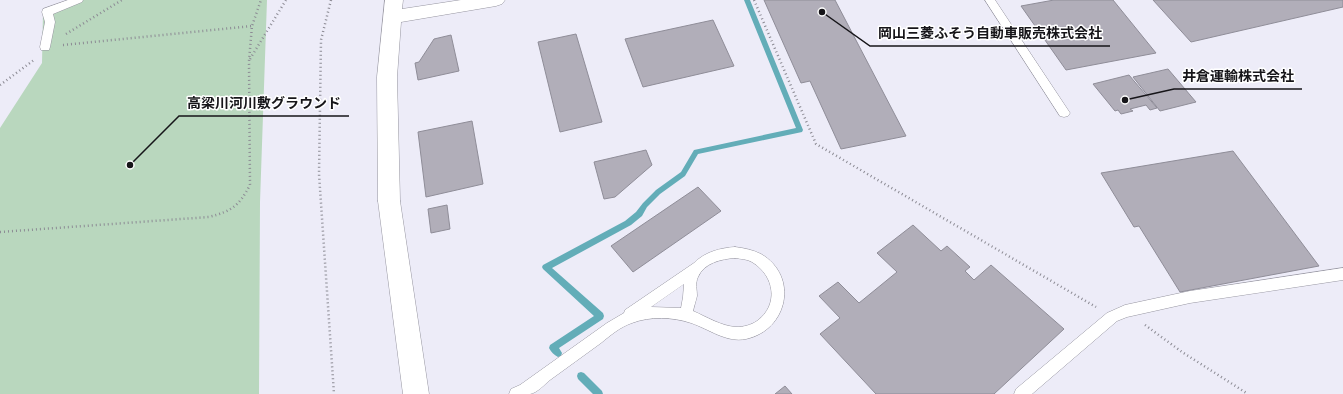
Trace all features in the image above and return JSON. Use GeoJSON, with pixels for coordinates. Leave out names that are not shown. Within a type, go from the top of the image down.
{"type":"FeatureCollection","features":[{"type":"Feature","properties":{"kind":"street"},"geometry":{"type":"LineString","coordinates":[[416,394],[389,202],[387,78],[393,8],[430,12],[496,0]]}},
{"type":"Feature","properties":{"kind":"lane"},"geometry":{"type":"LineString","coordinates":[[45,47],[50,22],[47,12],[78,0]]}},
{"type":"Feature","properties":{"kind":"lane"},"geometry":{"type":"LineString","coordinates":[[990,0],[1064,113]]}},
{"type":"Feature","properties":{"kind":"lane"},"geometry":{"type":"LineString","coordinates":[[516,394],[524,390],[709,258],[726,252],[741,253],[758,259],[771,272],[775,279],[778,291],[777,304],[770,318],[763,324],[745,332],[725,332],[686,315],[652,312],[632,316],[614,326]]}},
{"type":"Feature","properties":{"kind":"lane"},"geometry":{"type":"LineString","coordinates":[[686,315],[690,297],[690,284],[694,272],[699,266]]}},
{"type":"Feature","properties":{"kind":"lane"},"geometry":{"type":"LineString","coordinates":[[1022,394],[1112,317],[1125,311],[1190,297],[1343,274]]}},
{"type":"Feature","properties":{"kind":"path"},"geometry":{"type":"LineString","coordinates":[[0,85],[33,62],[45,47],[122,0]]}},
{"type":"Feature","properties":{"kind":"path"},"geometry":{"type":"LineString","coordinates":[[0,232],[209,217],[232,210],[243,199],[250,185],[249,61],[252,26],[261,0]]}},
{"type":"Feature","properties":{"kind":"path"},"geometry":{"type":"LineString","coordinates":[[249,61],[286,0]]}},
{"type":"Feature","properties":{"kind":"path"},"geometry":{"type":"LineString","coordinates":[[331,0],[321,40],[319,174],[334,394]]}},
{"type":"Feature","properties":{"kind":"path"},"geometry":{"type":"LineString","coordinates":[[754,0],[816,144],[1112,317]]}},
{"type":"Feature","properties":{"kind":"path"},"geometry":{"type":"LineString","coordinates":[[45,47],[252,26]]}},
{"type":"Feature","properties":{"kind":"path"},"geometry":{"type":"LineString","coordinates":[[1125,311],[1182,352],[1248,394]]}},
{"type":"Feature","properties":{"kind":"green space"},"geometry":{"type":"Polygon","coordinates":[[[71,0],[267,0],[260,202],[259,394],[0,394],[0,128],[42,63],[43,12],[71,0]]]}},
{"type":"Feature","properties":{"kind":"building"},"geometry":{"type":"Polygon","coordinates":[[[764,0],[835,0],[906,136],[841,149],[810,81],[801,83],[764,0]]]}},
{"type":"Feature","properties":{"kind":"building"},"geometry":{"type":"Polygon","coordinates":[[[1054,0],[1113,0],[1156,53],[1066,70],[1021,6],[1054,0]]]}},
{"type":"Feature","properties":{"kind":"building"},"geometry":{"type":"Polygon","coordinates":[[[1153,0],[1343,0],[1343,7],[1191,42],[1153,0]]]}},
{"type":"Feature","properties":{"kind":"building"},"geometry":{"type":"Polygon","coordinates":[[[713,20],[734,66],[643,87],[625,39],[713,20]]]}},
{"type":"Feature","properties":{"kind":"building"},"geometry":{"type":"Polygon","coordinates":[[[576,34],[602,122],[560,132],[538,42],[576,34]]]}},
{"type":"Feature","properties":{"kind":"building"},"geometry":{"type":"Polygon","coordinates":[[[451,35],[459,71],[418,80],[415,63],[419,62],[434,39],[451,35]]]}},
{"type":"Feature","properties":{"kind":"building"},"geometry":{"type":"Polygon","coordinates":[[[1168,69],[1196,102],[1160,111],[1133,77],[1168,69]]]}},
{"type":"Feature","properties":{"kind":"building"},"geometry":{"type":"Polygon","coordinates":[[[1129,75],[1157,108],[1150,110],[1146,105],[1130,109],[1133,111],[1121,114],[1118,110],[1115,111],[1093,84],[1129,75]]]}},
{"type":"Feature","properties":{"kind":"building"},"geometry":{"type":"Polygon","coordinates":[[[472,121],[483,184],[426,197],[418,132],[472,121]]]}},
{"type":"Feature","properties":{"kind":"building"},"geometry":{"type":"Polygon","coordinates":[[[646,150],[652,165],[615,197],[604,199],[594,162],[646,150]]]}},
{"type":"Feature","properties":{"kind":"building"},"geometry":{"type":"Polygon","coordinates":[[[1233,151],[1319,266],[1180,292],[1139,226],[1134,227],[1101,173],[1233,151]]]}},
{"type":"Feature","properties":{"kind":"building"},"geometry":{"type":"Polygon","coordinates":[[[698,187],[721,211],[633,272],[611,246],[698,187]]]}},
{"type":"Feature","properties":{"kind":"building"},"geometry":{"type":"Polygon","coordinates":[[[447,205],[450,229],[431,233],[428,209],[447,205]]]}},
{"type":"Feature","properties":{"kind":"building"},"geometry":{"type":"Polygon","coordinates":[[[913,225],[941,251],[947,246],[970,267],[965,271],[974,280],[991,265],[1064,329],[994,394],[876,394],[820,334],[840,318],[819,296],[838,282],[859,303],[897,272],[877,253],[913,225]]]}},
{"type":"Feature","properties":{"kind":"building"},"geometry":{"type":"Polygon","coordinates":[[[785,386],[792,394],[775,394],[785,386]]]}},
{"type":"Feature","properties":{"kind":"waterway"},"geometry":{"type":"LineString","coordinates":[[558,353],[553,348],[600,316],[546,267],[628,223],[639,214],[645,205],[658,192],[683,174],[696,152],[800,130],[747,0]]}},
{"type":"Feature","properties":{"kind":"waterway"},"geometry":{"type":"LineString","coordinates":[[581,376],[599,394]]}},
{"type":"Feature","properties":{"kind":"place","name":"岡山三菱ふそう自動車販売株式会社"},"geometry":{"type":"Point","coordinates":[822,12]}},
{"type":"Feature","properties":{"kind":"place","name":"井倉運輸株式会社"},"geometry":{"type":"Point","coordinates":[1125,100]}},
{"type":"Feature","properties":{"kind":"place","name":"高梁川河川敷グラウンド"},"geometry":{"type":"Point","coordinates":[130,165]}}]}
